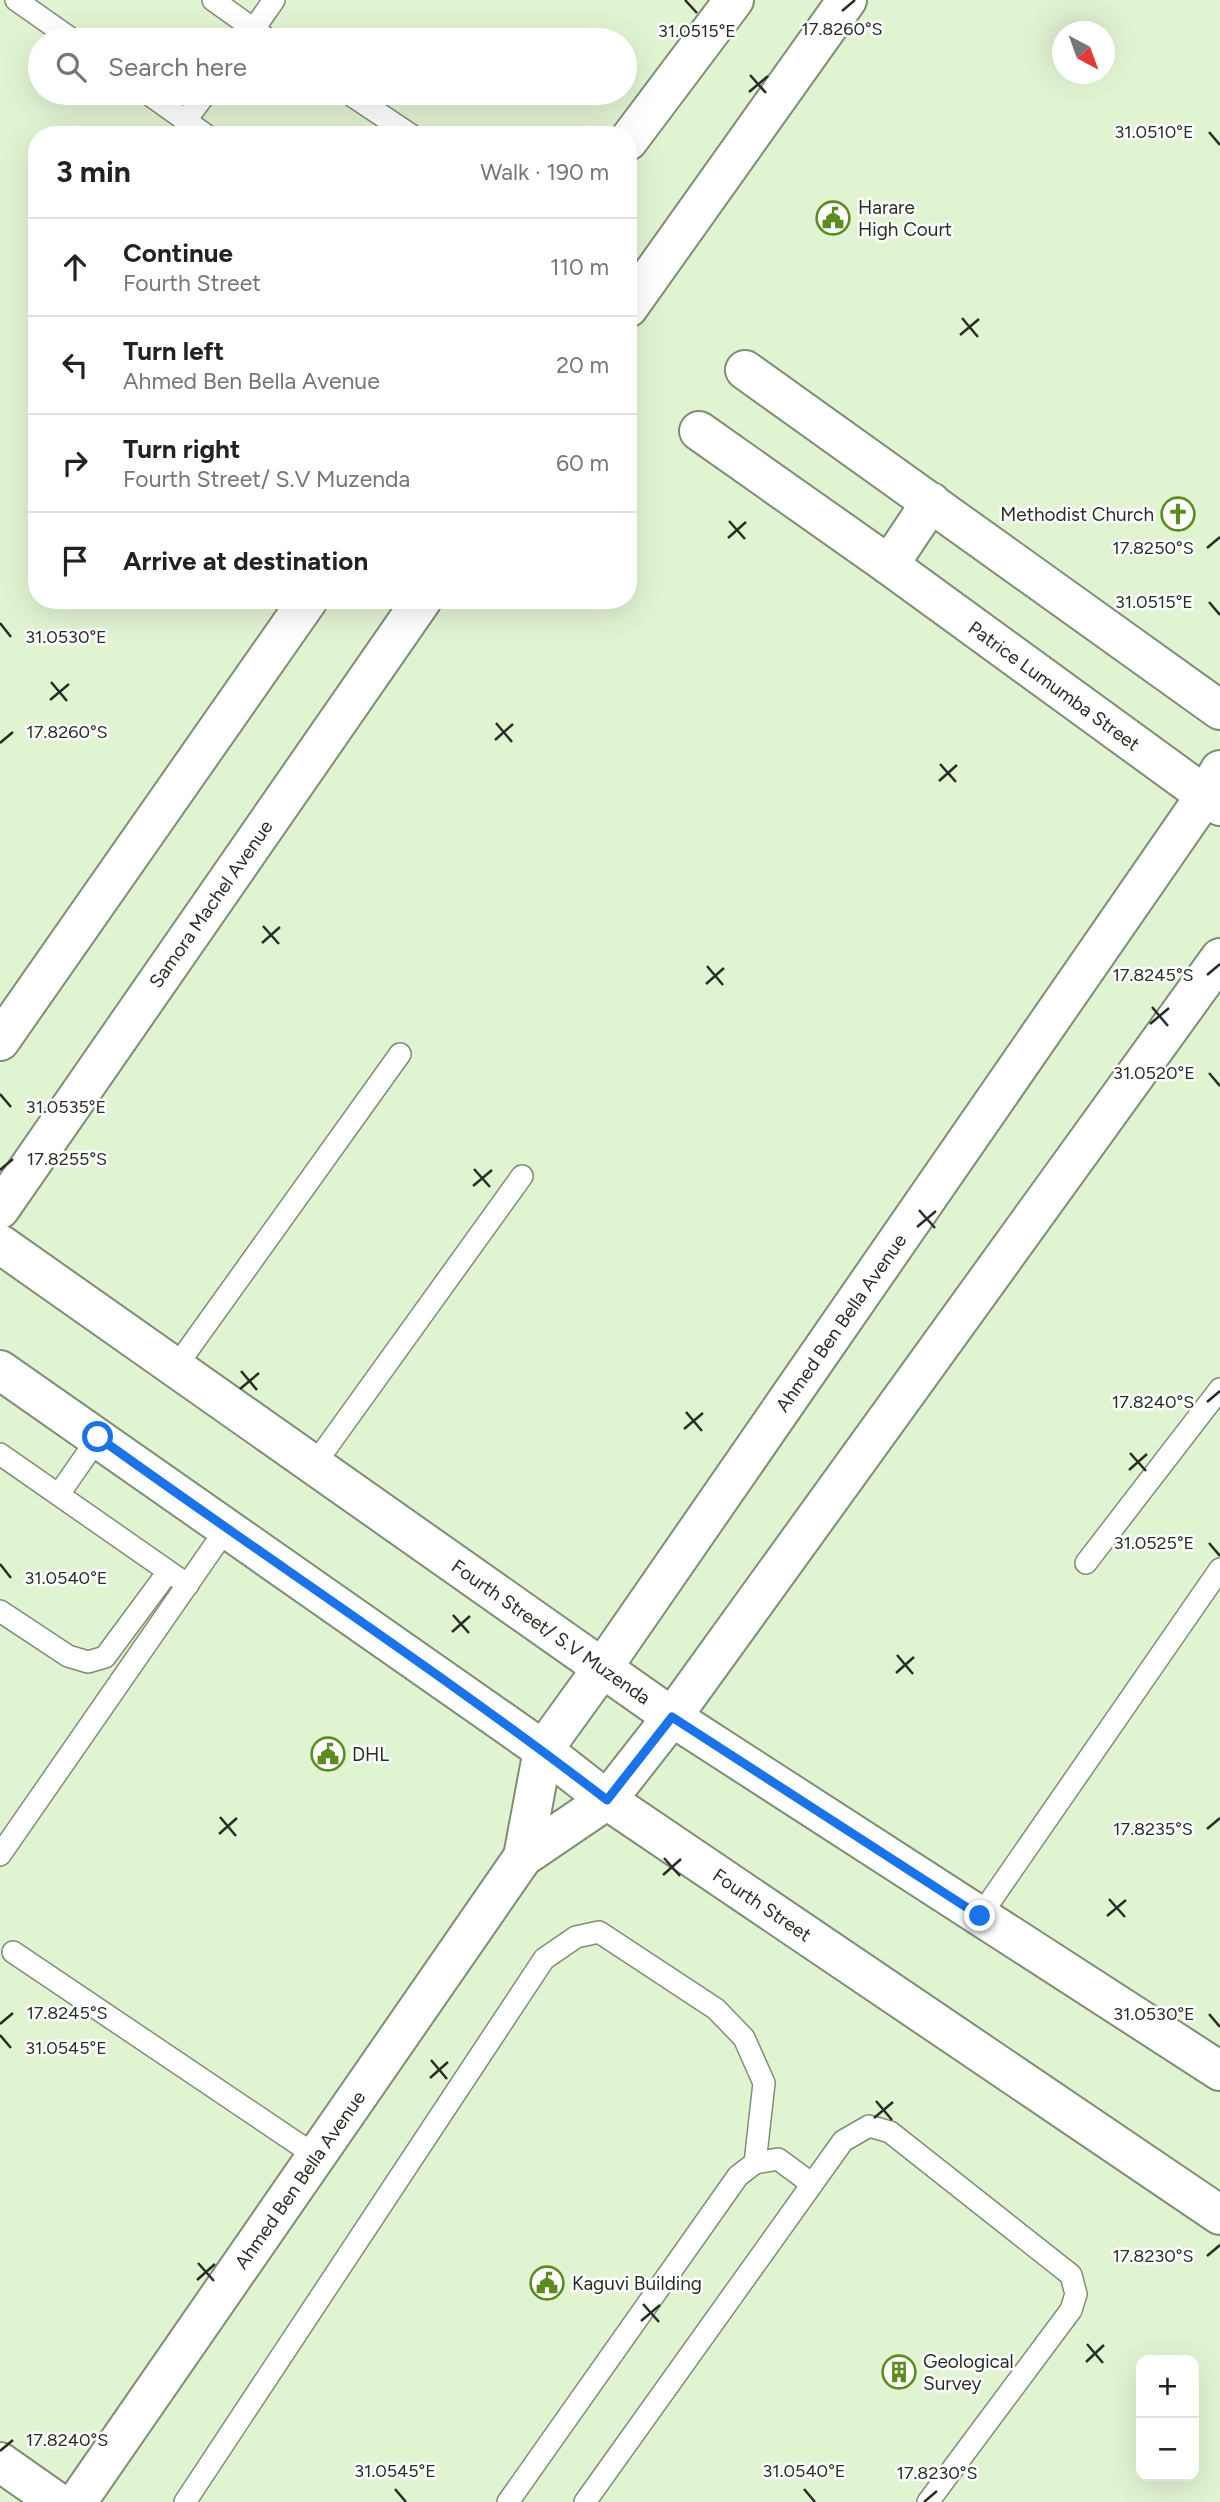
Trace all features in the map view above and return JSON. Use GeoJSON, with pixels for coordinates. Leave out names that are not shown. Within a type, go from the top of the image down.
{"type":"FeatureCollection","features":[{"type":"Feature","properties":{"kind":"main road"},"geometry":{"type":"LineString","coordinates":[[637,129],[734,0]]}},
{"type":"Feature","properties":{"kind":"main road"},"geometry":{"type":"LineString","coordinates":[[637,295],[847,0]]}},
{"type":"Feature","properties":{"kind":"main road"},"geometry":{"type":"LineString","coordinates":[[745,370],[1220,710]]}},
{"type":"Feature","properties":{"kind":"main road","name":"Patrice Lumumba Street"},"geometry":{"type":"LineString","coordinates":[[699,432],[1215,791]]}},
{"type":"Feature","properties":{"kind":"main road"},"geometry":{"type":"LineString","coordinates":[[889,565],[930,502]]}},
{"type":"Feature","properties":{"kind":"main road"},"geometry":{"type":"LineString","coordinates":[[0,1041],[302,609]]}},
{"type":"Feature","properties":{"kind":"main road","name":"Samora Machel Avenue"},"geometry":{"type":"LineString","coordinates":[[0,1209],[416,609]]}},
{"type":"Feature","properties":{"kind":"main road","name":"Ahmed Ben Bella Avenue"},"geometry":{"type":"LineString","coordinates":[[523,1857],[543,1751],[1215,791]]}},
{"type":"Feature","properties":{"kind":"main road","name":"Ahmed Ben Bella Avenue"},"geometry":{"type":"LineString","coordinates":[[77,2502],[523,1857],[607,1800],[672,1717],[1220,958]]}},
{"type":"Feature","properties":{"kind":"main road","name":"Fourth Street/ S.V Muzenda"},"geometry":{"type":"LineString","coordinates":[[0,1244],[672,1717],[1220,2071]]}},
{"type":"Feature","properties":{"kind":"main road","name":"Fourth Street"},"geometry":{"type":"LineString","coordinates":[[0,1370],[543,1751],[607,1800],[1220,2215]]}},
{"type":"Feature","properties":{"kind":"main road"},"geometry":{"type":"LineString","coordinates":[[0,2462],[57,2502]]}},
{"type":"Feature","properties":{"kind":"lane"},"geometry":{"type":"LineString","coordinates":[[16,0],[56,28]]}},
{"type":"Feature","properties":{"kind":"lane"},"geometry":{"type":"LineString","coordinates":[[214,0],[246,28]]}},
{"type":"Feature","properties":{"kind":"lane"},"geometry":{"type":"LineString","coordinates":[[260,28],[274,0]]}},
{"type":"Feature","properties":{"kind":"lane"},"geometry":{"type":"LineString","coordinates":[[164,105],[194,126]]}},
{"type":"Feature","properties":{"kind":"lane"},"geometry":{"type":"LineString","coordinates":[[186,120],[197,105]]}},
{"type":"Feature","properties":{"kind":"lane"},"geometry":{"type":"LineString","coordinates":[[366,105],[398,126]]}},
{"type":"Feature","properties":{"kind":"lane"},"geometry":{"type":"LineString","coordinates":[[175,1368],[400,1054]]}},
{"type":"Feature","properties":{"kind":"lane"},"geometry":{"type":"LineString","coordinates":[[314,1465],[522,1176]]}},
{"type":"Feature","properties":{"kind":"lane"},"geometry":{"type":"LineString","coordinates":[[1086,1563],[1220,1390]]}},
{"type":"Feature","properties":{"kind":"lane"},"geometry":{"type":"LineString","coordinates":[[59,1494],[98,1437]]}},
{"type":"Feature","properties":{"kind":"lane"},"geometry":{"type":"LineString","coordinates":[[0,1454],[188,1584]]}},
{"type":"Feature","properties":{"kind":"lane"},"geometry":{"type":"LineString","coordinates":[[0,1855],[226,1529]]}},
{"type":"Feature","properties":{"kind":"lane"},"geometry":{"type":"LineString","coordinates":[[980,1916],[1220,1569]]}},
{"type":"Feature","properties":{"kind":"lane"},"geometry":{"type":"LineString","coordinates":[[0,1611],[68,1656],[88,1662],[105,1657],[168,1572]]}},
{"type":"Feature","properties":{"kind":"lane"},"geometry":{"type":"LineString","coordinates":[[185,2502],[544,1959],[576,1937],[599,1931],[716,2008],[744,2038],[764,2083],[755,2163]]}},
{"type":"Feature","properties":{"kind":"lane"},"geometry":{"type":"LineString","coordinates":[[13,1952],[316,2156]]}},
{"type":"Feature","properties":{"kind":"lane"},"geometry":{"type":"LineString","coordinates":[[585,2502],[843,2141],[869,2126],[890,2132],[1071,2275],[1076,2294],[1071,2310],[928,2502]]}},
{"type":"Feature","properties":{"kind":"lane"},"geometry":{"type":"LineString","coordinates":[[508,2502],[738,2176],[755,2163],[778,2159],[812,2184]]}},
{"type":"Feature","properties":{"kind":"shaded area"},"geometry":{"type":"Polygon","coordinates":[[[0,0],[1220,0],[1220,2502],[0,2502],[0,0]]]}},
{"type":"Feature","properties":{"kind":"place","name":"Harare High Court"},"geometry":{"type":"Point","coordinates":[833,218]}},
{"type":"Feature","properties":{"kind":"place","name":"Methodist Church"},"geometry":{"type":"Point","coordinates":[1178,514]}},
{"type":"Feature","properties":{"kind":"place","name":"DHL"},"geometry":{"type":"Point","coordinates":[328,1754]}},
{"type":"Feature","properties":{"kind":"place","name":"Kaguvi Building"},"geometry":{"type":"Point","coordinates":[547,2283]}},
{"type":"Feature","properties":{"kind":"place","name":"Geological Survey"},"geometry":{"type":"Point","coordinates":[899,2372]}},
{"type":"Feature","properties":{"kind":"route"},"geometry":{"type":"LineString","coordinates":[[98,1437],[543,1751],[607,1800],[672,1717],[980,1916]]}}]}
